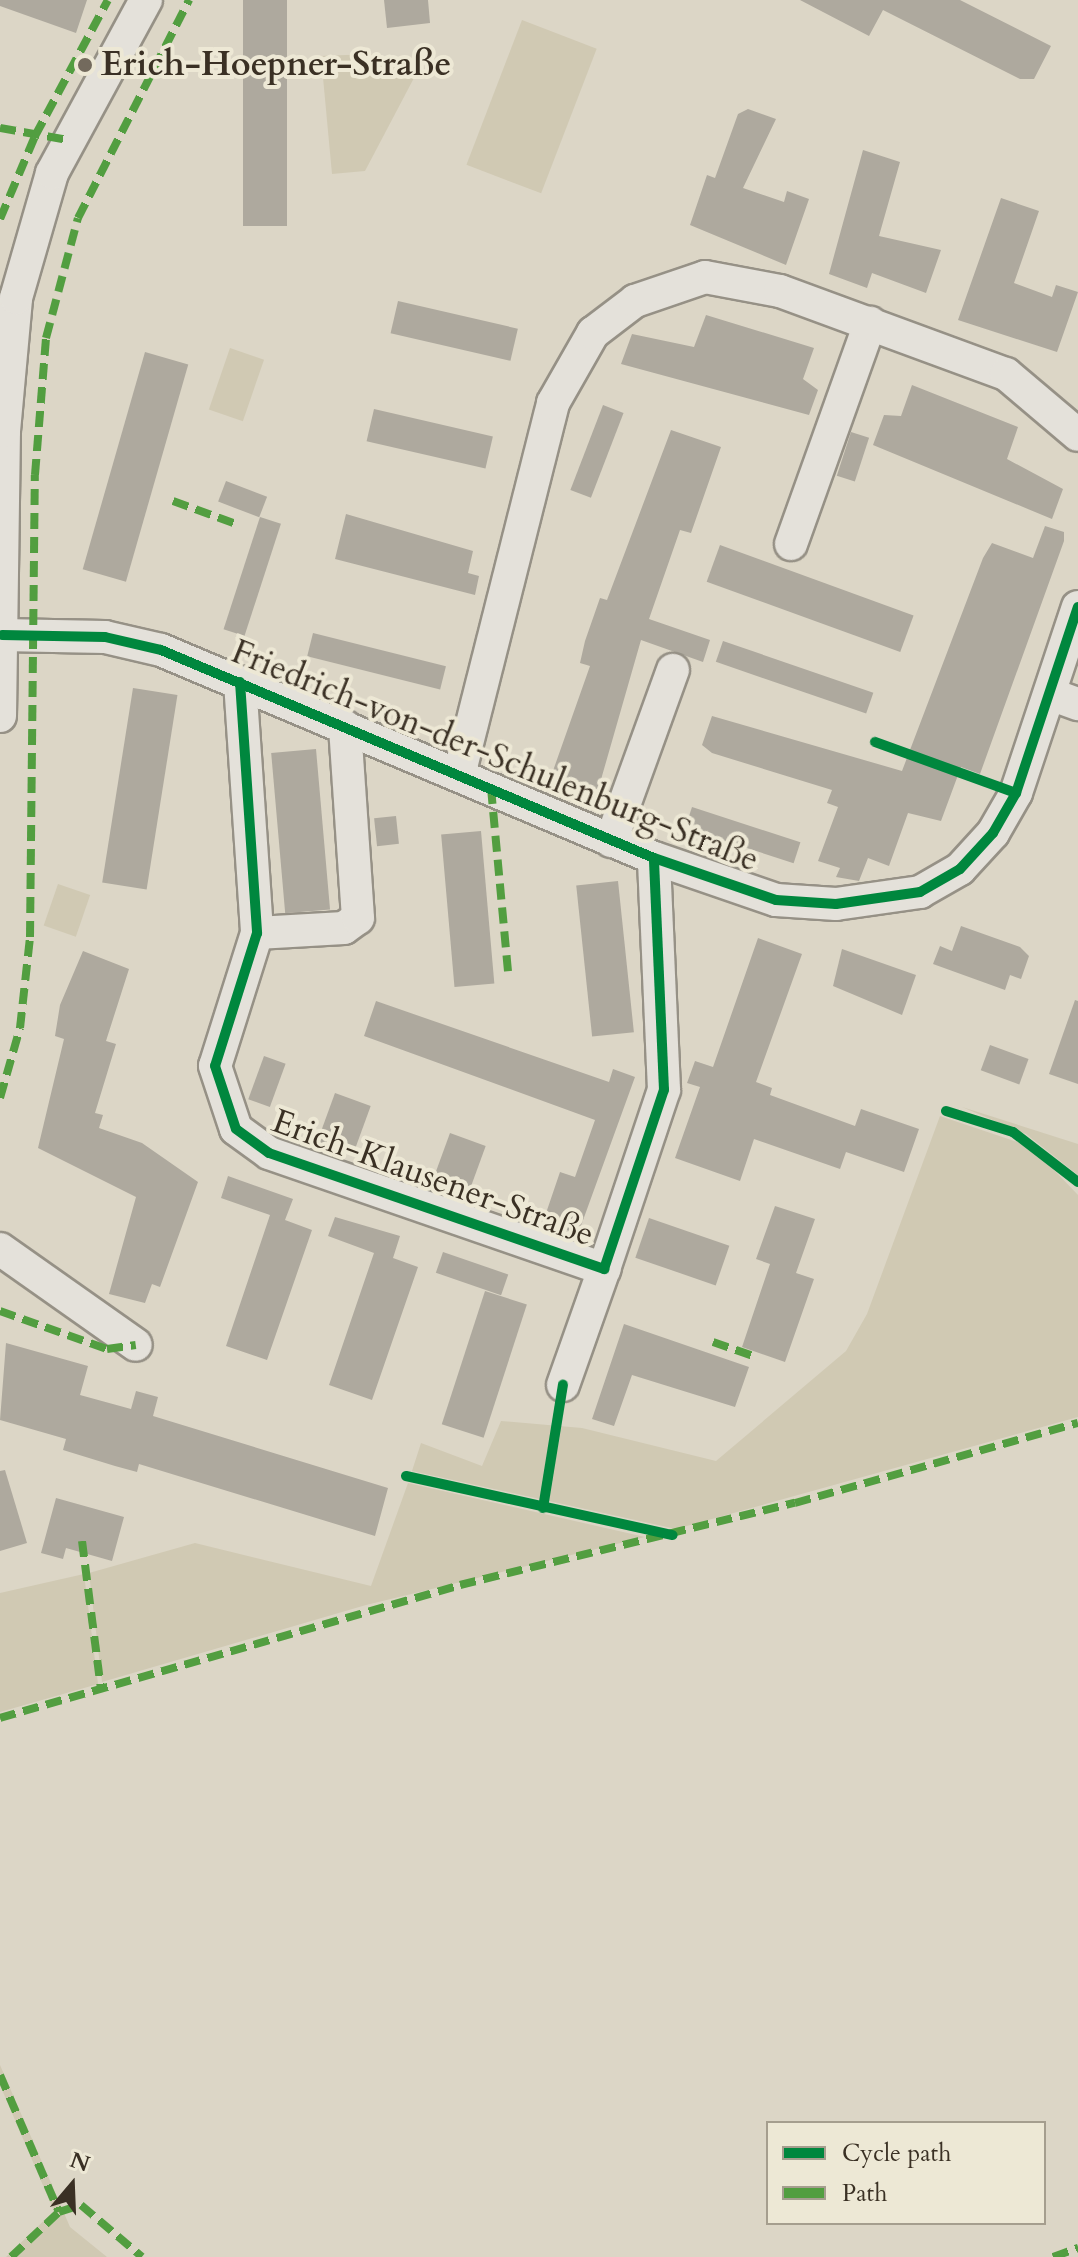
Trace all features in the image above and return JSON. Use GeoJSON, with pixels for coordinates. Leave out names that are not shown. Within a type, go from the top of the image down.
{"type":"FeatureCollection","features":[{"type":"Feature","properties":{"kind":"street"},"geometry":{"type":"LineString","coordinates":[[0,716],[6,382],[12,263],[52,173],[146,0]]}},
{"type":"Feature","properties":{"kind":"street","name":"Friedrich-von-der-Schulenburg-Straße"},"geometry":{"type":"LineString","coordinates":[[459,775],[542,435],[565,376],[593,333],[652,291],[705,277],[759,285],[1006,374],[1078,435]]}},
{"type":"Feature","properties":{"kind":"street"},"geometry":{"type":"LineString","coordinates":[[791,544],[870,323]]}},
{"type":"Feature","properties":{"kind":"street","name":"Friedrich-von-der-Schulenburg-Straße"},"geometry":{"type":"LineString","coordinates":[[2,635],[128,640],[240,682],[654,858],[805,904],[920,892],[960,869],[993,833],[1064,699],[1078,607]]}},
{"type":"Feature","properties":{"kind":"street","name":"Friedrich-von-der-Schulenburg-Straße"},"geometry":{"type":"LineString","coordinates":[[611,841],[673,670]]}},
{"type":"Feature","properties":{"kind":"street","name":"Erich-Klausener-Straße"},"geometry":{"type":"LineString","coordinates":[[240,682],[257,933],[215,1066],[236,1129],[288,1161],[604,1269]]}},
{"type":"Feature","properties":{"kind":"street"},"geometry":{"type":"LineString","coordinates":[[257,933],[344,928],[360,914],[345,726]]}},
{"type":"Feature","properties":{"kind":"street","name":"Erich-Klausener-Straße"},"geometry":{"type":"LineString","coordinates":[[563,1385],[664,1090],[654,858]]}},
{"type":"Feature","properties":{"kind":"street"},"geometry":{"type":"LineString","coordinates":[[0,1249],[136,1345]]}},
{"type":"Feature","properties":{"kind":"shaded area"},"geometry":{"type":"Polygon","coordinates":[[[522,20],[597,49],[541,193],[466,165],[522,20]]]}},
{"type":"Feature","properties":{"kind":"shaded area"},"geometry":{"type":"Polygon","coordinates":[[[371,54],[415,76],[365,171],[332,174],[321,56],[371,54]]]}},
{"type":"Feature","properties":{"kind":"shaded area"},"geometry":{"type":"Polygon","coordinates":[[[230,348],[264,360],[243,421],[209,409],[230,348]]]}},
{"type":"Feature","properties":{"kind":"shaded area"},"geometry":{"type":"Polygon","coordinates":[[[58,884],[90,895],[76,937],[44,926],[58,884]]]}},
{"type":"Feature","properties":{"kind":"shaded area"},"geometry":{"type":"Polygon","coordinates":[[[962,1107],[1078,1144],[1078,1175],[1026,1134],[962,1107]]]}},
{"type":"Feature","properties":{"kind":"shaded area"},"geometry":{"type":"Polygon","coordinates":[[[940,1116],[1032,1147],[1078,1195],[1078,1417],[676,1529],[412,1471],[421,1443],[482,1466],[501,1421],[582,1428],[716,1461],[846,1351],[867,1314],[940,1116]]]}},
{"type":"Feature","properties":{"kind":"shaded area"},"geometry":{"type":"Polygon","coordinates":[[[408,1483],[645,1537],[366,1605],[102,1682],[89,1573],[195,1543],[371,1586],[408,1483]]]}},
{"type":"Feature","properties":{"kind":"shaded area"},"geometry":{"type":"Polygon","coordinates":[[[84,1574],[98,1684],[0,1712],[0,1593],[84,1574]]]}},
{"type":"Feature","properties":{"kind":"shaded area"},"geometry":{"type":"Polygon","coordinates":[[[0,2065],[70,2227],[107,2257],[6,2257],[54,2211],[0,2085],[0,2065]]]}},
{"type":"Feature","properties":{"kind":"building"},"geometry":{"type":"Polygon","coordinates":[[[0,0],[87,0],[76,33],[0,6],[0,0]]]}},
{"type":"Feature","properties":{"kind":"building"},"geometry":{"type":"Polygon","coordinates":[[[243,0],[287,0],[287,226],[243,226],[243,0]]]}},
{"type":"Feature","properties":{"kind":"building"},"geometry":{"type":"Polygon","coordinates":[[[384,0],[428,0],[430,23],[387,28],[384,0]]]}},
{"type":"Feature","properties":{"kind":"building"},"geometry":{"type":"Polygon","coordinates":[[[800,0],[960,0],[1051,46],[1034,79],[1020,79],[883,10],[869,36],[800,0]]]}},
{"type":"Feature","properties":{"kind":"building"},"geometry":{"type":"Polygon","coordinates":[[[748,109],[776,119],[743,188],[784,202],[787,191],[809,199],[786,265],[690,225],[707,175],[715,178],[738,114],[748,109]]]}},
{"type":"Feature","properties":{"kind":"building"},"geometry":{"type":"Polygon","coordinates":[[[863,150],[900,162],[879,236],[941,250],[926,293],[872,273],[867,288],[829,274],[863,150]]]}},
{"type":"Feature","properties":{"kind":"building"},"geometry":{"type":"Polygon","coordinates":[[[1001,198],[1039,211],[1014,283],[1052,297],[1056,285],[1078,292],[1057,352],[958,320],[1001,198]]]}},
{"type":"Feature","properties":{"kind":"building"},"geometry":{"type":"Polygon","coordinates":[[[398,301],[518,329],[510,361],[391,333],[398,301]]]}},
{"type":"Feature","properties":{"kind":"building"},"geometry":{"type":"Polygon","coordinates":[[[706,315],[814,348],[803,379],[818,390],[809,415],[621,364],[632,334],[694,347],[706,315]]]}},
{"type":"Feature","properties":{"kind":"building"},"geometry":{"type":"Polygon","coordinates":[[[145,352],[188,364],[126,582],[83,569],[145,352]]]}},
{"type":"Feature","properties":{"kind":"building"},"geometry":{"type":"Polygon","coordinates":[[[912,385],[1018,427],[1007,459],[1063,489],[1052,519],[873,445],[884,415],[901,416],[912,385]]]}},
{"type":"Feature","properties":{"kind":"building"},"geometry":{"type":"Polygon","coordinates":[[[603,405],[624,413],[591,498],[570,490],[603,405]]]}},
{"type":"Feature","properties":{"kind":"building"},"geometry":{"type":"Polygon","coordinates":[[[374,409],[493,436],[485,469],[367,441],[374,409]]]}},
{"type":"Feature","properties":{"kind":"building"},"geometry":{"type":"Polygon","coordinates":[[[671,430],[721,447],[691,533],[680,530],[649,619],[710,640],[703,662],[641,640],[598,790],[573,781],[569,792],[548,785],[590,666],[580,663],[585,641],[600,598],[607,600],[671,430]]]}},
{"type":"Feature","properties":{"kind":"building"},"geometry":{"type":"Polygon","coordinates":[[[851,432],[869,438],[855,482],[837,476],[851,432]]]}},
{"type":"Feature","properties":{"kind":"building"},"geometry":{"type":"Polygon","coordinates":[[[226,481],[267,497],[259,517],[218,502],[226,481]]]}},
{"type":"Feature","properties":{"kind":"building"},"geometry":{"type":"Polygon","coordinates":[[[346,514],[473,551],[468,573],[479,576],[475,595],[335,559],[346,514]]]}},
{"type":"Feature","properties":{"kind":"building"},"geometry":{"type":"Polygon","coordinates":[[[260,517],[281,524],[244,636],[224,629],[260,517]]]}},
{"type":"Feature","properties":{"kind":"building"},"geometry":{"type":"Polygon","coordinates":[[[1045,526],[1064,532],[1064,541],[980,774],[961,767],[941,821],[908,813],[889,866],[868,858],[859,881],[836,877],[840,868],[818,861],[838,807],[827,803],[832,790],[712,753],[702,745],[712,716],[902,771],[983,558],[992,543],[1033,558],[1045,526]]]}},
{"type":"Feature","properties":{"kind":"building"},"geometry":{"type":"Polygon","coordinates":[[[720,545],[914,615],[900,652],[707,582],[720,545]]]}},
{"type":"Feature","properties":{"kind":"building"},"geometry":{"type":"Polygon","coordinates":[[[313,633],[446,666],[440,689],[307,656],[313,633]]]}},
{"type":"Feature","properties":{"kind":"building"},"geometry":{"type":"Polygon","coordinates":[[[723,641],[873,693],[866,714],[716,662],[723,641]]]}},
{"type":"Feature","properties":{"kind":"building"},"geometry":{"type":"Polygon","coordinates":[[[133,688],[177,695],[147,890],[102,883],[133,688]]]}},
{"type":"Feature","properties":{"kind":"building"},"geometry":{"type":"Polygon","coordinates":[[[316,749],[330,909],[285,913],[271,753],[316,749]]]}},
{"type":"Feature","properties":{"kind":"building"},"geometry":{"type":"Polygon","coordinates":[[[692,807],[800,842],[794,863],[685,828],[692,807]]]}},
{"type":"Feature","properties":{"kind":"building"},"geometry":{"type":"Polygon","coordinates":[[[396,816],[399,844],[377,846],[374,818],[396,816]]]}},
{"type":"Feature","properties":{"kind":"building"},"geometry":{"type":"Polygon","coordinates":[[[481,831],[494,983],[454,987],[441,834],[481,831]]]}},
{"type":"Feature","properties":{"kind":"building"},"geometry":{"type":"Polygon","coordinates":[[[618,881],[634,1032],[592,1037],[576,885],[618,881]]]}},
{"type":"Feature","properties":{"kind":"building"},"geometry":{"type":"Polygon","coordinates":[[[961,926],[1020,947],[1029,956],[1021,979],[1010,975],[1005,990],[933,964],[940,946],[952,951],[961,926]]]}},
{"type":"Feature","properties":{"kind":"building"},"geometry":{"type":"Polygon","coordinates":[[[758,938],[802,954],[756,1082],[772,1088],[770,1095],[855,1126],[861,1109],[919,1129],[904,1172],[846,1152],[840,1169],[754,1139],[740,1181],[675,1158],[700,1087],[687,1083],[695,1061],[713,1067],[758,938]]]}},
{"type":"Feature","properties":{"kind":"building"},"geometry":{"type":"Polygon","coordinates":[[[842,949],[916,975],[902,1015],[833,986],[842,949]]]}},
{"type":"Feature","properties":{"kind":"building"},"geometry":{"type":"Polygon","coordinates":[[[83,951],[129,969],[106,1041],[116,1044],[95,1113],[103,1115],[99,1128],[142,1143],[198,1182],[160,1287],[152,1284],[145,1303],[109,1294],[136,1197],[38,1148],[64,1039],[55,1036],[60,1005],[83,951]]]}},
{"type":"Feature","properties":{"kind":"building"},"geometry":{"type":"Polygon","coordinates":[[[1075,1000],[1078,1001],[1078,1084],[1049,1074],[1075,1000]]]}},
{"type":"Feature","properties":{"kind":"building"},"geometry":{"type":"Polygon","coordinates":[[[376,1001],[609,1082],[613,1069],[635,1077],[578,1234],[543,1222],[560,1172],[575,1177],[595,1120],[364,1036],[376,1001]]]}},
{"type":"Feature","properties":{"kind":"building"},"geometry":{"type":"Polygon","coordinates":[[[990,1045],[1029,1059],[1019,1084],[981,1070],[990,1045]]]}},
{"type":"Feature","properties":{"kind":"building"},"geometry":{"type":"Polygon","coordinates":[[[264,1056],[286,1064],[270,1107],[248,1099],[264,1056]]]}},
{"type":"Feature","properties":{"kind":"building"},"geometry":{"type":"Polygon","coordinates":[[[335,1093],[371,1106],[353,1156],[317,1143],[335,1093]]]}},
{"type":"Feature","properties":{"kind":"building"},"geometry":{"type":"Polygon","coordinates":[[[450,1133],[486,1146],[468,1196],[432,1183],[450,1133]]]}},
{"type":"Feature","properties":{"kind":"building"},"geometry":{"type":"Polygon","coordinates":[[[228,1176],[293,1199],[285,1220],[312,1230],[267,1360],[226,1346],[270,1215],[221,1198],[228,1176]]]}},
{"type":"Feature","properties":{"kind":"building"},"geometry":{"type":"Polygon","coordinates":[[[775,1206],[815,1219],[796,1273],[814,1279],[785,1362],[742,1347],[770,1264],[756,1259],[775,1206]]]}},
{"type":"Feature","properties":{"kind":"building"},"geometry":{"type":"Polygon","coordinates":[[[335,1217],[400,1236],[393,1258],[418,1267],[372,1400],[329,1385],[374,1253],[328,1236],[335,1217]]]}},
{"type":"Feature","properties":{"kind":"building"},"geometry":{"type":"Polygon","coordinates":[[[649,1218],[729,1246],[716,1285],[635,1258],[649,1218]]]}},
{"type":"Feature","properties":{"kind":"building"},"geometry":{"type":"Polygon","coordinates":[[[443,1252],[508,1274],[501,1295],[436,1273],[443,1252]]]}},
{"type":"Feature","properties":{"kind":"building"},"geometry":{"type":"Polygon","coordinates":[[[485,1291],[527,1305],[484,1438],[442,1424],[485,1291]]]}},
{"type":"Feature","properties":{"kind":"building"},"geometry":{"type":"Polygon","coordinates":[[[624,1324],[749,1367],[735,1407],[632,1375],[614,1426],[592,1419],[624,1324]]]}},
{"type":"Feature","properties":{"kind":"building"},"geometry":{"type":"Polygon","coordinates":[[[6,1343],[88,1366],[80,1395],[131,1409],[136,1391],[158,1397],[153,1416],[388,1488],[375,1536],[139,1464],[137,1472],[63,1450],[66,1439],[0,1420],[6,1343]]]}},
{"type":"Feature","properties":{"kind":"building"},"geometry":{"type":"Polygon","coordinates":[[[5,1470],[27,1543],[0,1551],[0,1471],[5,1470]]]}},
{"type":"Feature","properties":{"kind":"building"},"geometry":{"type":"Polygon","coordinates":[[[56,1498],[124,1517],[112,1561],[66,1548],[63,1559],[41,1553],[56,1498]]]}},
{"type":"Feature","properties":{"kind":"marked path"},"geometry":{"type":"LineString","coordinates":[[0,219],[35,136],[108,0]]}},
{"type":"Feature","properties":{"kind":"marked path"},"geometry":{"type":"LineString","coordinates":[[0,1098],[20,1028],[30,937],[35,475],[46,338],[78,218],[189,0]]}},
{"type":"Feature","properties":{"kind":"marked path"},"geometry":{"type":"LineString","coordinates":[[0,128],[68,140]]}},
{"type":"Feature","properties":{"kind":"marked path"},"geometry":{"type":"LineString","coordinates":[[173,501],[239,525]]}},
{"type":"Feature","properties":{"kind":"marked path"},"geometry":{"type":"LineString","coordinates":[[491,788],[508,972]]}},
{"type":"Feature","properties":{"kind":"marked path"},"geometry":{"type":"LineString","coordinates":[[0,1311],[107,1349],[136,1345]]}},
{"type":"Feature","properties":{"kind":"marked path"},"geometry":{"type":"LineString","coordinates":[[713,1342],[756,1357]]}},
{"type":"Feature","properties":{"kind":"marked path"},"geometry":{"type":"LineString","coordinates":[[0,1718],[460,1585],[795,1503],[1078,1423]]}},
{"type":"Feature","properties":{"kind":"marked path"},"geometry":{"type":"LineString","coordinates":[[82,1541],[101,1689]]}},
{"type":"Feature","properties":{"kind":"marked path"},"geometry":{"type":"LineString","coordinates":[[0,2075],[59,2212],[81,2205],[142,2257]]}},
{"type":"Feature","properties":{"kind":"marked path"},"geometry":{"type":"LineString","coordinates":[[11,2257],[59,2212]]}},
{"type":"Feature","properties":{"kind":"marked path"},"geometry":{"type":"LineString","coordinates":[[1053,2257],[1078,2248]]}},
{"type":"Feature","properties":{"kind":"cycle path"},"geometry":{"type":"LineString","coordinates":[[2,635],[105,637],[161,650],[654,858],[776,900],[836,904],[920,892],[960,869],[993,833],[1016,793],[1078,607]]}},
{"type":"Feature","properties":{"kind":"cycle path"},"geometry":{"type":"LineString","coordinates":[[240,682],[257,933],[215,1066],[236,1129],[269,1153],[604,1269],[664,1090],[654,858]]}},
{"type":"Feature","properties":{"kind":"cycle path"},"geometry":{"type":"LineString","coordinates":[[875,742],[1016,793]]}},
{"type":"Feature","properties":{"kind":"cycle path"},"geometry":{"type":"LineString","coordinates":[[946,1111],[1013,1132],[1078,1182]]}},
{"type":"Feature","properties":{"kind":"cycle path"},"geometry":{"type":"LineString","coordinates":[[543,1508],[563,1385]]}},
{"type":"Feature","properties":{"kind":"cycle path"},"geometry":{"type":"LineString","coordinates":[[406,1476],[673,1535]]}},
{"type":"Feature","properties":{"kind":"place","name":"Erich-Hoepner-Straße"},"geometry":{"type":"Point","coordinates":[85,65]}}]}
